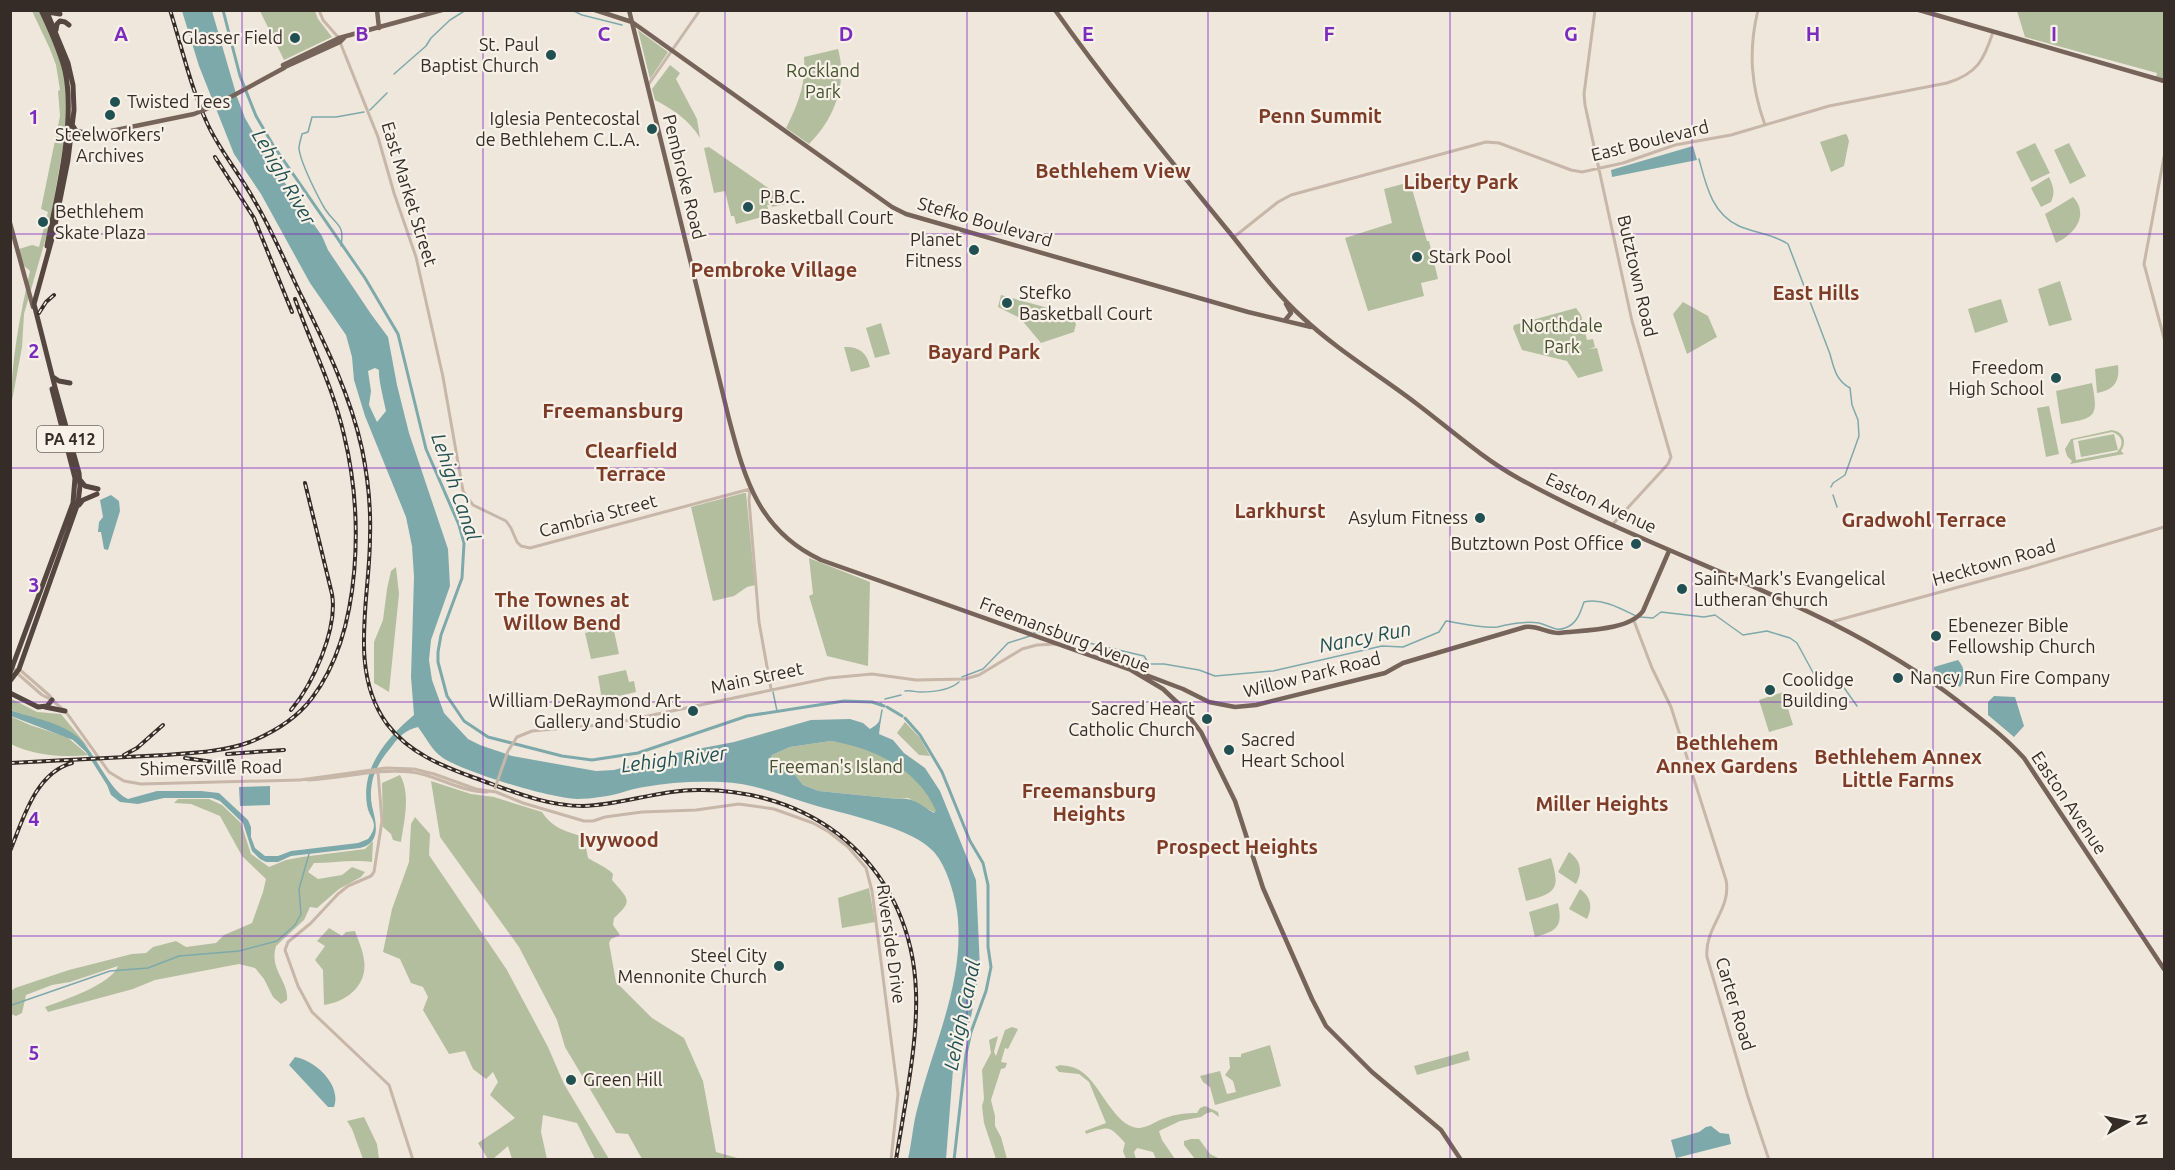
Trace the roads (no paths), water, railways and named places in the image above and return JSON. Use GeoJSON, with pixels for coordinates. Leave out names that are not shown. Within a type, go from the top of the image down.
{"type":"FeatureCollection","features":[{"type":"Feature","properties":{"kind":"highway"},"geometry":{"type":"LineString","coordinates":[[44,11],[60,14]]}},
{"type":"Feature","properties":{"kind":"highway","name":"PA 412"},"geometry":{"type":"LineString","coordinates":[[15,670],[75,492],[75,478],[35,315],[35,298],[53,235],[73,135],[74,98],[71,73],[56,31],[44,11]]}},
{"type":"Feature","properties":{"kind":"highway","name":"PA 412"},"geometry":{"type":"LineString","coordinates":[[44,11],[65,74],[73,135]]}},
{"type":"Feature","properties":{"kind":"highway"},"geometry":{"type":"LineString","coordinates":[[56,31],[56,25],[59,22],[64,21],[69,25]]}},
{"type":"Feature","properties":{"kind":"highway"},"geometry":{"type":"LineString","coordinates":[[73,135],[85,133]]}},
{"type":"Feature","properties":{"kind":"highway","name":"PA 412"},"geometry":{"type":"LineString","coordinates":[[10,681],[75,512],[80,493],[80,479],[35,315]]}},
{"type":"Feature","properties":{"kind":"highway"},"geometry":{"type":"LineString","coordinates":[[51,373],[58,381],[70,383]]}},
{"type":"Feature","properties":{"kind":"highway"},"geometry":{"type":"LineString","coordinates":[[75,512],[83,500],[98,492],[85,486],[80,479]]}},
{"type":"Feature","properties":{"kind":"highway"},"geometry":{"type":"LineString","coordinates":[[10,693],[43,707],[65,711]]}},
{"type":"Feature","properties":{"kind":"highway"},"geometry":{"type":"LineString","coordinates":[[43,707],[52,700]]}},
{"type":"Feature","properties":{"kind":"main road"},"geometry":{"type":"LineString","coordinates":[[377,10],[379,28]]}},
{"type":"Feature","properties":{"kind":"main road"},"geometry":{"type":"LineString","coordinates":[[85,133],[193,111],[341,39],[442,10]]}},
{"type":"Feature","properties":{"kind":"main road","name":"Stefko Boulevard"},"geometry":{"type":"LineString","coordinates":[[595,10],[632,22],[892,207],[906,214],[1310,329],[1314,327]]}},
{"type":"Feature","properties":{"kind":"main road","name":"Pembroke Road"},"geometry":{"type":"LineString","coordinates":[[629,10],[725,407],[750,489]]}},
{"type":"Feature","properties":{"kind":"main road","name":"Easton Avenue"},"geometry":{"type":"LineString","coordinates":[[1055,10],[1163,151],[1282,296],[1314,327],[1346,354],[1502,468],[1612,525],[1831,622],[1918,671],[1974,713],[2016,749],[2035,773],[2164,969]]}},
{"type":"Feature","properties":{"kind":"main road"},"geometry":{"type":"LineString","coordinates":[[1919,10],[2164,81]]}},
{"type":"Feature","properties":{"kind":"main road"},"geometry":{"type":"LineString","coordinates":[[73,135],[194,114],[214,106],[284,66]]}},
{"type":"Feature","properties":{"kind":"main road"},"geometry":{"type":"LineString","coordinates":[[10,223],[35,315]]}},
{"type":"Feature","properties":{"kind":"main road"},"geometry":{"type":"LineString","coordinates":[[1282,296],[1290,311],[1290,317],[1286,320]]}},
{"type":"Feature","properties":{"kind":"main road","name":"Stefko Boulevard"},"geometry":{"type":"LineString","coordinates":[[1277,319],[1314,327]]}},
{"type":"Feature","properties":{"kind":"main road","name":"Freemansburg Avenue"},"geometry":{"type":"LineString","coordinates":[[750,489],[771,523],[793,543],[815,557],[1131,670],[1163,689],[1181,706],[1201,732],[1235,801],[1263,888],[1326,1026],[1375,1075],[1441,1130],[1461,1160]]}},
{"type":"Feature","properties":{"kind":"main road"},"geometry":{"type":"LineString","coordinates":[[1637,618],[1670,550]]}},
{"type":"Feature","properties":{"kind":"main road","name":"Willow Park Road"},"geometry":{"type":"LineString","coordinates":[[1131,670],[1183,689],[1213,704],[1245,706],[1385,673],[1404,663],[1525,627],[1533,626],[1547,632],[1559,633],[1618,626],[1637,618]]}},
{"type":"Feature","properties":{"kind":"street","name":"East Market Street"},"geometry":{"type":"LineString","coordinates":[[319,10],[324,20],[341,39],[381,144],[396,202],[416,257],[446,397],[458,474],[464,493],[473,505],[507,522],[516,541],[523,547]]}},
{"type":"Feature","properties":{"kind":"street"},"geometry":{"type":"LineString","coordinates":[[648,86],[700,10]]}},
{"type":"Feature","properties":{"kind":"street","name":"Butztown Road"},"geometry":{"type":"LineString","coordinates":[[1595,10],[1584,94],[1635,332],[1671,457],[1668,464],[1612,525]]}},
{"type":"Feature","properties":{"kind":"street"},"geometry":{"type":"LineString","coordinates":[[1758,10],[1752,39],[1751,69],[1755,95],[1765,125]]}},
{"type":"Feature","properties":{"kind":"street","name":"East Boulevard"},"geometry":{"type":"LineString","coordinates":[[1234,237],[1278,202],[1291,195],[1486,142],[1499,143],[1582,172],[1599,169],[1675,145],[1727,135],[1829,106],[1959,80],[1979,66],[1988,48],[1992,32]]}},
{"type":"Feature","properties":{"kind":"street"},"geometry":{"type":"LineString","coordinates":[[2164,157],[2144,263],[2164,338]]}},
{"type":"Feature","properties":{"kind":"street"},"geometry":{"type":"LineString","coordinates":[[750,489],[759,622],[771,689]]}},
{"type":"Feature","properties":{"kind":"street","name":"Cambria Street"},"geometry":{"type":"LineString","coordinates":[[523,547],[533,548],[750,489]]}},
{"type":"Feature","properties":{"kind":"street","name":"Hecktown Road"},"geometry":{"type":"LineString","coordinates":[[1831,622],[2028,568],[2164,527]]}},
{"type":"Feature","properties":{"kind":"street","name":"Carter Road"},"geometry":{"type":"LineString","coordinates":[[1637,618],[1652,668],[1671,707],[1726,880],[1726,900],[1707,940],[1707,957],[1769,1160]]}},
{"type":"Feature","properties":{"kind":"street","name":"Main Street"},"geometry":{"type":"LineString","coordinates":[[494,791],[508,751],[517,737],[532,731],[610,723],[816,680],[866,674],[916,681],[965,679],[979,675],[1025,648],[1058,644]]}},
{"type":"Feature","properties":{"kind":"street","name":"Shimersville Road"},"geometry":{"type":"LineString","coordinates":[[15,670],[65,711],[105,767],[112,774],[127,782],[141,784],[300,780],[386,772],[422,774],[472,791],[494,791]]}},
{"type":"Feature","properties":{"kind":"street","name":"Shimersville Road"},"geometry":{"type":"LineString","coordinates":[[379,772],[402,768],[422,771],[474,788],[494,791]]}},
{"type":"Feature","properties":{"kind":"street"},"geometry":{"type":"LineString","coordinates":[[379,772],[382,821],[374,872],[371,876],[348,886],[311,923],[288,942],[285,950],[298,986],[312,1012],[390,1088],[413,1160]]}},
{"type":"Feature","properties":{"kind":"street"},"geometry":{"type":"LineString","coordinates":[[378,781],[386,772]]}},
{"type":"Feature","properties":{"kind":"street","name":"Riverside Drive"},"geometry":{"type":"LineString","coordinates":[[494,791],[523,803],[588,821],[651,811],[683,811],[739,804],[754,805],[803,819],[829,832],[848,848],[866,868],[875,912],[898,1094],[891,1160]]}},
{"type":"Feature","properties":{"kind":"water","name":"Lehigh River"},"geometry":{"type":"Polygon","coordinates":[[[182,11],[212,11],[245,118],[269,160],[388,337],[409,433],[448,549],[450,586],[431,640],[429,660],[432,680],[444,713],[468,739],[512,756],[596,771],[614,770],[671,754],[734,742],[811,720],[850,719],[863,723],[870,729],[881,719],[879,734],[893,740],[904,753],[925,768],[940,791],[976,880],[980,969],[971,1017],[960,1051],[954,1057],[946,1159],[908,1159],[916,1112],[953,986],[959,936],[956,904],[943,865],[934,852],[911,836],[862,818],[734,783],[683,782],[638,788],[606,796],[583,799],[564,798],[529,790],[454,764],[435,751],[418,727],[397,739],[375,773],[371,803],[376,831],[372,842],[360,848],[291,856],[278,862],[266,862],[252,851],[243,823],[220,801],[212,798],[164,798],[138,804],[120,802],[111,795],[86,752],[73,740],[11,716],[10,710],[55,724],[72,733],[85,745],[115,789],[128,799],[157,791],[219,793],[248,820],[255,848],[265,856],[278,856],[291,851],[358,843],[368,839],[374,828],[368,810],[366,791],[372,766],[394,733],[414,715],[411,677],[414,577],[412,546],[406,517],[365,416],[354,380],[352,357],[346,335],[310,283],[261,194],[234,154],[199,66],[182,11]],[[375,368],[368,371],[371,391],[369,405],[377,422],[386,411],[379,370],[375,368]],[[831,741],[790,747],[772,755],[771,758],[788,766],[803,785],[819,791],[909,799],[934,813],[936,811],[918,783],[893,763],[863,749],[831,741]]]}},
{"type":"Feature","properties":{"kind":"water"},"geometry":{"type":"Polygon","coordinates":[[[1693,146],[1697,160],[1612,177],[1611,170],[1693,146]]]}},
{"type":"Feature","properties":{"kind":"water"},"geometry":{"type":"Polygon","coordinates":[[[111,495],[119,501],[120,511],[108,550],[104,549],[101,532],[98,532],[99,522],[103,517],[100,500],[111,495]]]}},
{"type":"Feature","properties":{"kind":"water"},"geometry":{"type":"Polygon","coordinates":[[[1958,660],[1964,673],[1960,687],[1934,670],[1934,667],[1958,660]]]}},
{"type":"Feature","properties":{"kind":"water"},"geometry":{"type":"Polygon","coordinates":[[[1994,696],[2015,697],[2024,726],[2014,737],[1988,715],[1988,702],[1994,696]]]}},
{"type":"Feature","properties":{"kind":"water"},"geometry":{"type":"Polygon","coordinates":[[[270,786],[270,805],[240,806],[239,787],[270,786]]]}},
{"type":"Feature","properties":{"kind":"water"},"geometry":{"type":"Polygon","coordinates":[[[295,1057],[311,1063],[325,1075],[334,1090],[334,1107],[328,1107],[289,1065],[295,1057]]]}},
{"type":"Feature","properties":{"kind":"water"},"geometry":{"type":"Polygon","coordinates":[[[1711,1126],[1720,1133],[1729,1134],[1731,1144],[1676,1158],[1671,1140],[1711,1126]]]}},
{"type":"Feature","properties":{"kind":"waterway","name":"Lehigh Canal"},"geometry":{"type":"LineString","coordinates":[[223,10],[240,76],[256,116],[273,145],[365,278],[398,334],[426,449],[459,525],[464,543],[462,578],[441,635],[438,652],[438,662],[447,696],[464,721],[488,737],[562,756],[592,760],[638,753],[747,716],[844,701],[872,702],[884,706]]}},
{"type":"Feature","properties":{"kind":"waterway"},"geometry":{"type":"LineString","coordinates":[[394,74],[426,46],[450,20],[466,10]]}},
{"type":"Feature","properties":{"kind":"waterway"},"geometry":{"type":"LineString","coordinates":[[572,10],[582,15],[622,25]]}},
{"type":"Feature","properties":{"kind":"waterway"},"geometry":{"type":"LineString","coordinates":[[370,110],[387,93]]}},
{"type":"Feature","properties":{"kind":"waterway","name":"Lehigh River"},"geometry":{"type":"LineString","coordinates":[[341,246],[341,229],[325,209],[314,188],[302,162],[299,145],[302,134],[308,132],[312,117],[336,117],[364,112]]}},
{"type":"Feature","properties":{"kind":"waterway"},"geometry":{"type":"LineString","coordinates":[[1699,159],[1704,179],[1722,214],[1739,226],[1788,244],[1836,374],[1850,388],[1852,405],[1858,420],[1859,436],[1845,475],[1831,487]]}},
{"type":"Feature","properties":{"kind":"waterway"},"geometry":{"type":"LineString","coordinates":[[1833,495],[1837,507]]}},
{"type":"Feature","properties":{"kind":"waterway","name":"Nancy Run"},"geometry":{"type":"LineString","coordinates":[[1034,633],[1048,630],[1065,632],[1089,643],[1144,656],[1149,664],[1199,670],[1215,676],[1273,671],[1382,646],[1403,647],[1439,632],[1446,621],[1479,627],[1533,622],[1561,629],[1575,621],[1584,602],[1591,601],[1611,604],[1636,616]]}},
{"type":"Feature","properties":{"kind":"waterway","name":"Nancy Run"},"geometry":{"type":"LineString","coordinates":[[1640,617],[1653,618],[1661,612],[1704,617],[1715,615],[1743,635],[1767,631],[1790,638],[1797,643],[1816,678],[1825,683],[1840,682],[1857,706]]}},
{"type":"Feature","properties":{"kind":"waterway","name":"Nancy Run"},"geometry":{"type":"LineString","coordinates":[[962,677],[983,669],[1008,643],[1030,636]]}},
{"type":"Feature","properties":{"kind":"waterway","name":"Nancy Run"},"geometry":{"type":"LineString","coordinates":[[905,691],[936,691],[959,682]]}},
{"type":"Feature","properties":{"kind":"waterway"},"geometry":{"type":"LineString","coordinates":[[773,692],[777,711]]}},
{"type":"Feature","properties":{"kind":"waterway","name":"Nancy Run"},"geometry":{"type":"LineString","coordinates":[[885,699],[901,695]]}},
{"type":"Feature","properties":{"kind":"waterway","name":"Lehigh Canal"},"geometry":{"type":"LineString","coordinates":[[887,707],[902,716]]}},
{"type":"Feature","properties":{"kind":"waterway","name":"Nancy Run"},"geometry":{"type":"LineString","coordinates":[[880,721],[882,710]]}},
{"type":"Feature","properties":{"kind":"waterway","name":"Lehigh Canal"},"geometry":{"type":"LineString","coordinates":[[905,718],[920,735],[942,772],[970,841],[983,863],[988,885],[988,947],[991,967],[986,991],[971,1032],[966,1054],[954,1160]]}},
{"type":"Feature","properties":{"kind":"waterway"},"geometry":{"type":"LineString","coordinates":[[12,1005],[110,971],[148,968],[179,956],[239,951],[277,941],[295,925],[301,914],[299,889],[309,854]]}},
{"type":"Feature","properties":{"kind":"railway"},"geometry":{"type":"LineString","coordinates":[[170,10],[192,83],[208,125],[273,234],[319,331],[351,409],[362,449],[369,493],[369,560],[364,658],[375,703],[387,724],[405,743],[438,763],[541,800],[583,806],[687,790],[745,794],[785,805],[821,822],[852,846],[878,875],[898,910],[911,949],[916,992],[915,1033],[896,1160]]}},
{"type":"Feature","properties":{"kind":"railway"},"geometry":{"type":"LineString","coordinates":[[215,157],[254,218],[292,312]]}},
{"type":"Feature","properties":{"kind":"railway"},"geometry":{"type":"LineString","coordinates":[[39,313],[54,295]]}},
{"type":"Feature","properties":{"kind":"railway"},"geometry":{"type":"LineString","coordinates":[[10,763],[186,754],[240,745],[267,734],[292,718],[312,698],[329,671],[341,640],[350,606],[356,535],[354,500],[350,466],[339,417],[295,299]]}},
{"type":"Feature","properties":{"kind":"railway"},"geometry":{"type":"LineString","coordinates":[[291,710],[308,686],[322,655],[333,608],[332,594],[305,483]]}},
{"type":"Feature","properties":{"kind":"railway"},"geometry":{"type":"LineString","coordinates":[[124,755],[137,748],[163,725]]}},
{"type":"Feature","properties":{"kind":"railway"},"geometry":{"type":"LineString","coordinates":[[227,754],[284,750]]}},
{"type":"Feature","properties":{"kind":"railway"},"geometry":{"type":"LineString","coordinates":[[185,758],[213,762],[232,761]]}},
{"type":"Feature","properties":{"kind":"railway"},"geometry":{"type":"LineString","coordinates":[[10,851],[32,799],[40,787],[59,768],[72,763]]}},
{"type":"Feature","properties":{"kind":"place","name":"Glasser Field"},"geometry":{"type":"Point","coordinates":[295,38]}},
{"type":"Feature","properties":{"kind":"place","name":"St. Paul Baptist Church"},"geometry":{"type":"Point","coordinates":[551,55]}},
{"type":"Feature","properties":{"kind":"place","name":"Twisted Tees"},"geometry":{"type":"Point","coordinates":[115,102]}},
{"type":"Feature","properties":{"kind":"place","name":"Steelworkers' Archives"},"geometry":{"type":"Point","coordinates":[110,115]}},
{"type":"Feature","properties":{"kind":"place","name":"Iglesia Pentecostal de Bethlehem C.L.A."},"geometry":{"type":"Point","coordinates":[652,129]}},
{"type":"Feature","properties":{"kind":"place","name":"P.B.C. Basketball Court"},"geometry":{"type":"Point","coordinates":[748,207]}},
{"type":"Feature","properties":{"kind":"place","name":"Bethlehem Skate Plaza"},"geometry":{"type":"Point","coordinates":[43,222]}},
{"type":"Feature","properties":{"kind":"place","name":"Planet Fitness"},"geometry":{"type":"Point","coordinates":[974,250]}},
{"type":"Feature","properties":{"kind":"place","name":"Stark Pool"},"geometry":{"type":"Point","coordinates":[1417,257]}},
{"type":"Feature","properties":{"kind":"place","name":"Stefko Basketball Court"},"geometry":{"type":"Point","coordinates":[1007,303]}},
{"type":"Feature","properties":{"kind":"place","name":"Freedom High School"},"geometry":{"type":"Point","coordinates":[2056,378]}},
{"type":"Feature","properties":{"kind":"place","name":"Asylum Fitness"},"geometry":{"type":"Point","coordinates":[1480,518]}},
{"type":"Feature","properties":{"kind":"place","name":"Butztown Post Office"},"geometry":{"type":"Point","coordinates":[1636,544]}},
{"type":"Feature","properties":{"kind":"place","name":"Saint Mark's Evangelical Lutheran Church"},"geometry":{"type":"Point","coordinates":[1682,589]}},
{"type":"Feature","properties":{"kind":"place","name":"Ebenezer Bible Fellowship Church"},"geometry":{"type":"Point","coordinates":[1936,636]}},
{"type":"Feature","properties":{"kind":"place","name":"Nancy Run Fire Company"},"geometry":{"type":"Point","coordinates":[1898,678]}},
{"type":"Feature","properties":{"kind":"place","name":"Coolidge Building"},"geometry":{"type":"Point","coordinates":[1770,690]}},
{"type":"Feature","properties":{"kind":"place","name":"William DeRaymond Art Gallery and Studio"},"geometry":{"type":"Point","coordinates":[693,711]}},
{"type":"Feature","properties":{"kind":"place","name":"Sacred Heart Catholic Church"},"geometry":{"type":"Point","coordinates":[1207,719]}},
{"type":"Feature","properties":{"kind":"place","name":"Sacred Heart School"},"geometry":{"type":"Point","coordinates":[1229,750]}},
{"type":"Feature","properties":{"kind":"place","name":"Steel City Mennonite Church"},"geometry":{"type":"Point","coordinates":[779,966]}},
{"type":"Feature","properties":{"kind":"place","name":"Green Hill"},"geometry":{"type":"Point","coordinates":[571,1080]}},
{"type":"Feature","properties":{"kind":"district","name":"Penn Summit"},"geometry":{"type":"Point","coordinates":[1320,116]}},
{"type":"Feature","properties":{"kind":"district","name":"Bethlehem View"},"geometry":{"type":"Point","coordinates":[1113,171]}},
{"type":"Feature","properties":{"kind":"district","name":"Liberty Park"},"geometry":{"type":"Point","coordinates":[1461,182]}},
{"type":"Feature","properties":{"kind":"district","name":"Pembroke Village"},"geometry":{"type":"Point","coordinates":[774,270]}},
{"type":"Feature","properties":{"kind":"district","name":"East Hills"},"geometry":{"type":"Point","coordinates":[1816,293]}},
{"type":"Feature","properties":{"kind":"district","name":"Bayard Park"},"geometry":{"type":"Point","coordinates":[984,352]}},
{"type":"Feature","properties":{"kind":"district","name":"Freemansburg"},"geometry":{"type":"Point","coordinates":[613,411]}},
{"type":"Feature","properties":{"kind":"district","name":"Clearfield Terrace"},"geometry":{"type":"Point","coordinates":[631,462]}},
{"type":"Feature","properties":{"kind":"district","name":"Larkhurst"},"geometry":{"type":"Point","coordinates":[1280,511]}},
{"type":"Feature","properties":{"kind":"district","name":"Gradwohl Terrace"},"geometry":{"type":"Point","coordinates":[1924,520]}},
{"type":"Feature","properties":{"kind":"district","name":"The Townes at Willow Bend"},"geometry":{"type":"Point","coordinates":[562,612]}},
{"type":"Feature","properties":{"kind":"district","name":"Bethlehem Annex Gardens"},"geometry":{"type":"Point","coordinates":[1727,754]}},
{"type":"Feature","properties":{"kind":"district","name":"Bethlehem Annex Little Farms"},"geometry":{"type":"Point","coordinates":[1898,768]}},
{"type":"Feature","properties":{"kind":"district","name":"Freemansburg Heights"},"geometry":{"type":"Point","coordinates":[1089,802]}},
{"type":"Feature","properties":{"kind":"district","name":"Miller Heights"},"geometry":{"type":"Point","coordinates":[1602,804]}},
{"type":"Feature","properties":{"kind":"district","name":"Ivywood"},"geometry":{"type":"Point","coordinates":[619,840]}},
{"type":"Feature","properties":{"kind":"district","name":"Prospect Heights"},"geometry":{"type":"Point","coordinates":[1237,847]}},
{"type":"Feature","properties":{"kind":"park label","name":"Rockland Park"},"geometry":{"type":"Point","coordinates":[823,82]}},
{"type":"Feature","properties":{"kind":"park label","name":"Northdale Park"},"geometry":{"type":"Point","coordinates":[1562,336]}},
{"type":"Feature","properties":{"kind":"park label","name":"Freeman's Island"},"geometry":{"type":"Point","coordinates":[836,767]}}]}
